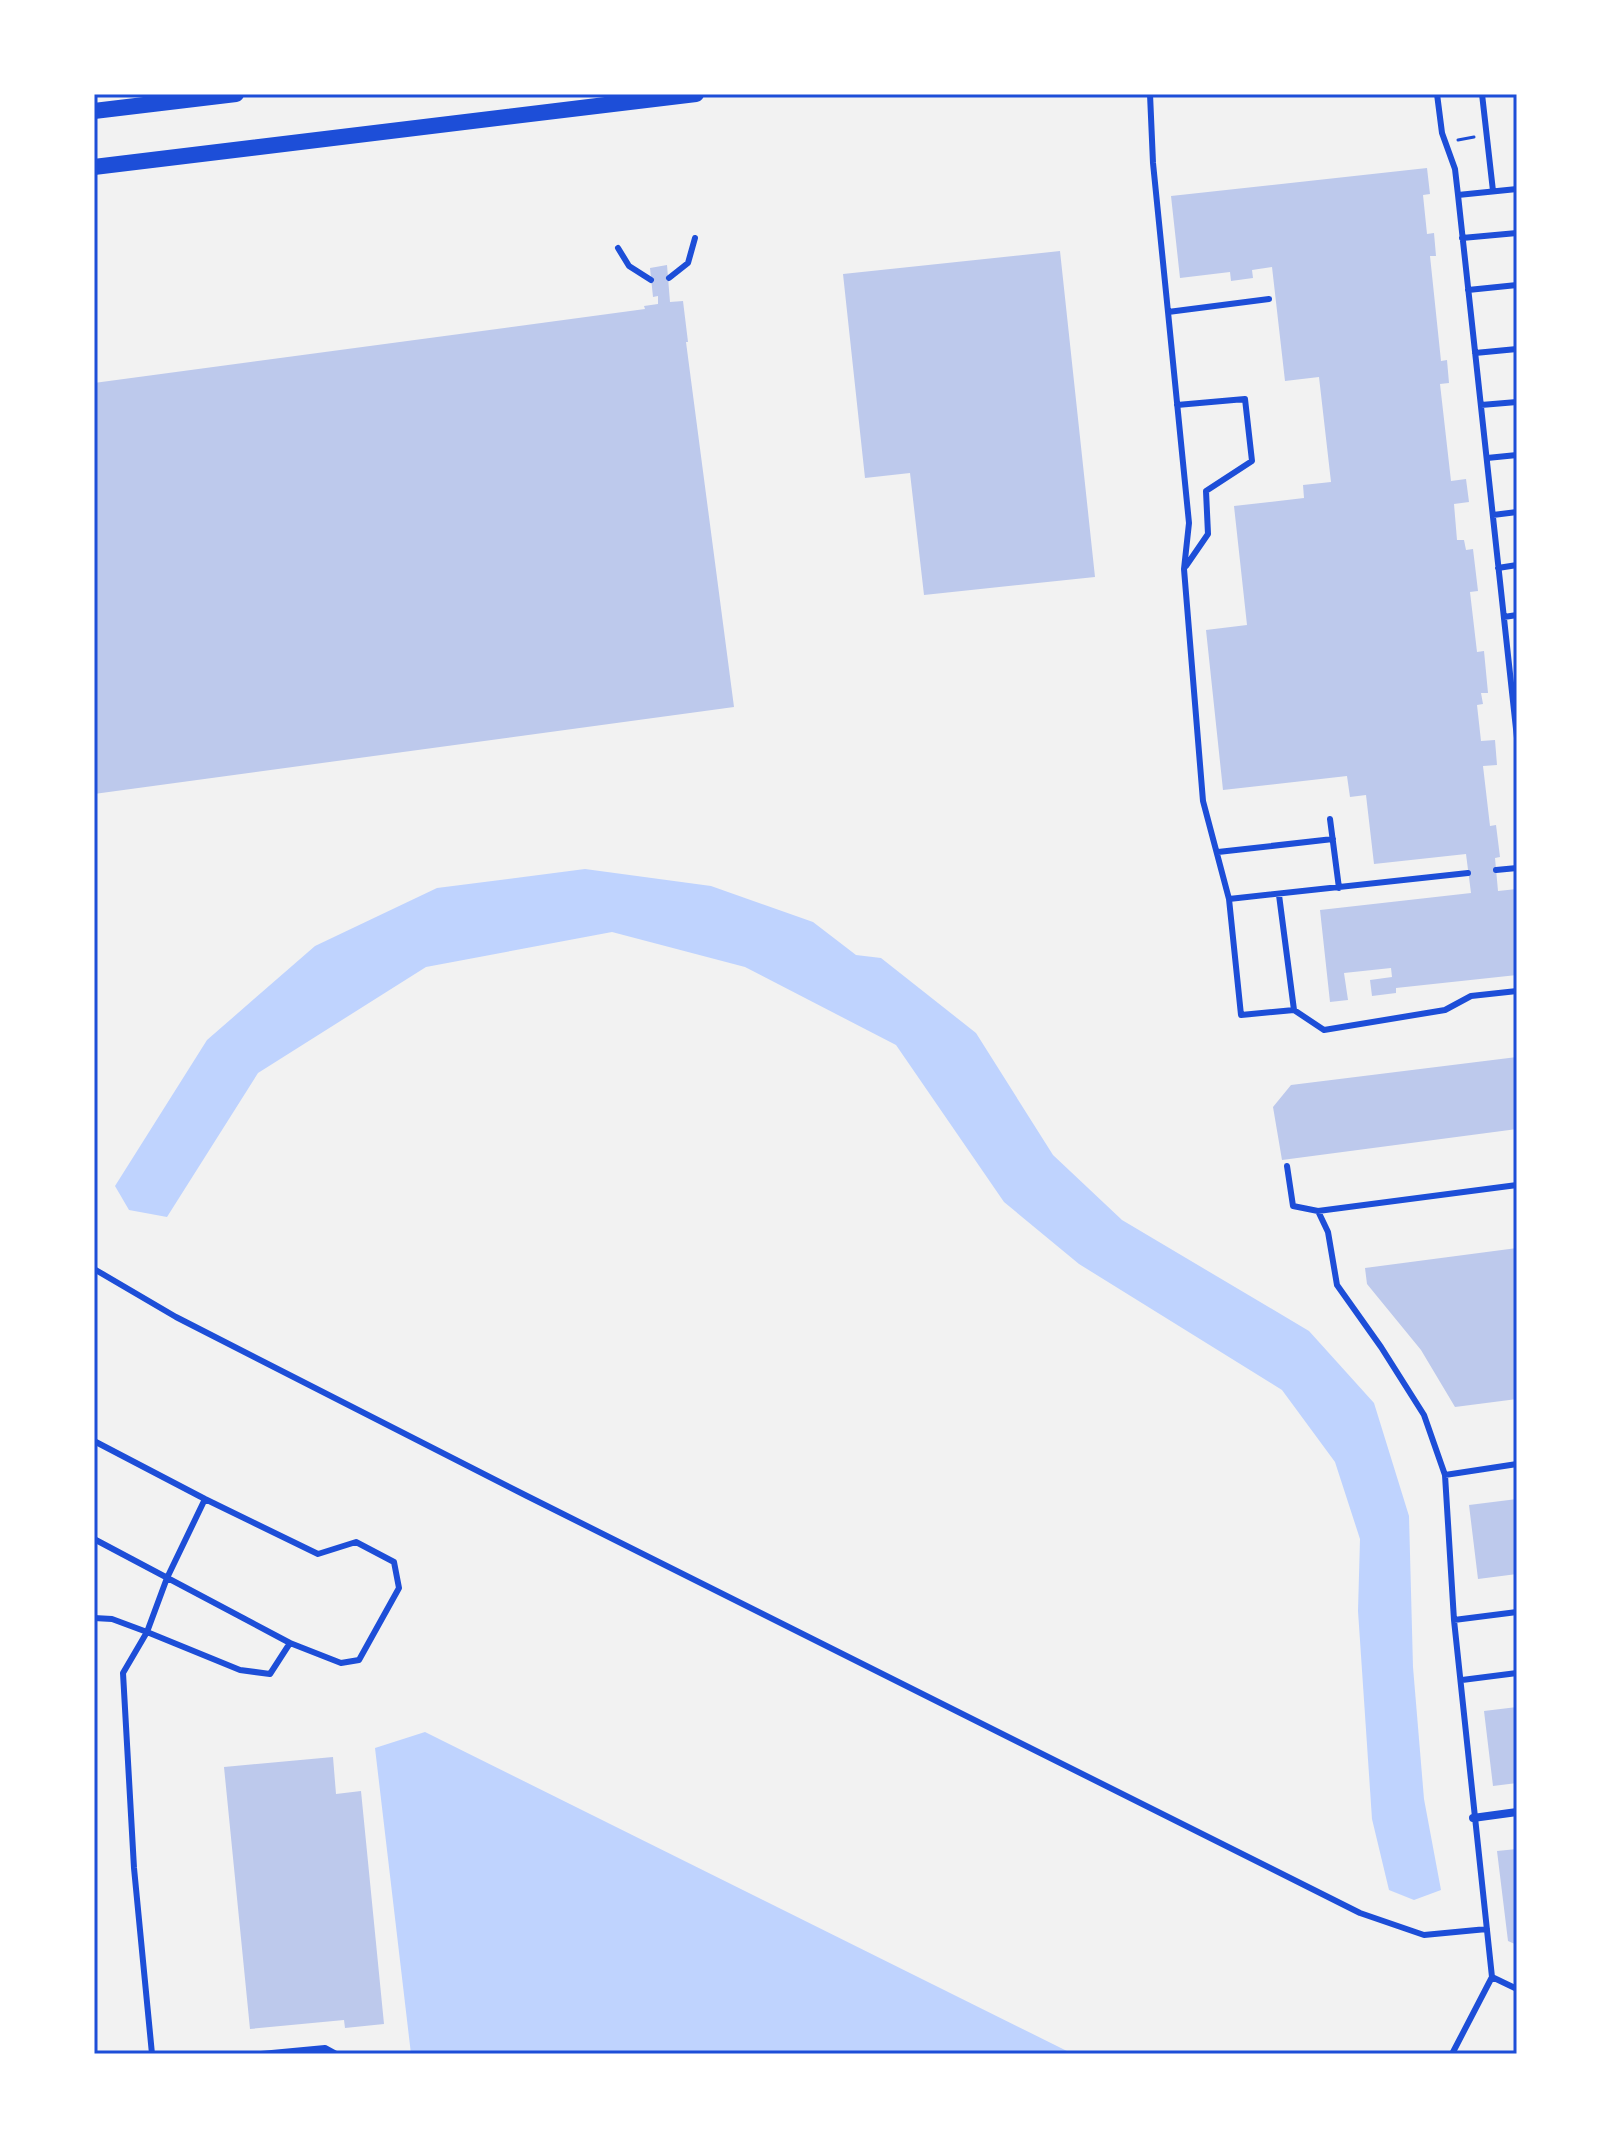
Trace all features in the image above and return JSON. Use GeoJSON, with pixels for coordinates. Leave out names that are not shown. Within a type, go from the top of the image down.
{"type":"FeatureCollection","features":[{"type":"Feature","properties":{"kind":"main road"},"geometry":{"type":"LineString","coordinates":[[94,111],[236,94]]}},
{"type":"Feature","properties":{"kind":"main road"},"geometry":{"type":"LineString","coordinates":[[94,167],[696,94]]}},
{"type":"Feature","properties":{"kind":"street"},"geometry":{"type":"LineString","coordinates":[[1473,1818],[1517,1812]]}},
{"type":"Feature","properties":{"kind":"lane"},"geometry":{"type":"LineString","coordinates":[[1150,94],[1189,523],[1184,569],[1203,801],[1229,899],[1241,1015],[1294,1010],[1324,1030],[1445,1010],[1471,996],[1517,991]]}},
{"type":"Feature","properties":{"kind":"lane"},"geometry":{"type":"LineString","coordinates":[[1437,94],[1442,133],[1455,169],[1498,568],[1513,664],[1517,738]]}},
{"type":"Feature","properties":{"kind":"lane"},"geometry":{"type":"LineString","coordinates":[[1482,94],[1493,191]]}},
{"type":"Feature","properties":{"kind":"lane"},"geometry":{"type":"LineString","coordinates":[[1458,195],[1517,189]]}},
{"type":"Feature","properties":{"kind":"lane"},"geometry":{"type":"LineString","coordinates":[[1462,238],[1517,233]]}},
{"type":"Feature","properties":{"kind":"lane"},"geometry":{"type":"LineString","coordinates":[[669,278],[688,263],[695,238]]}},
{"type":"Feature","properties":{"kind":"lane"},"geometry":{"type":"LineString","coordinates":[[618,248],[629,266],[651,280]]}},
{"type":"Feature","properties":{"kind":"lane"},"geometry":{"type":"LineString","coordinates":[[1468,290],[1517,285]]}},
{"type":"Feature","properties":{"kind":"lane"},"geometry":{"type":"LineString","coordinates":[[1168,312],[1269,299]]}},
{"type":"Feature","properties":{"kind":"lane"},"geometry":{"type":"LineString","coordinates":[[1475,353],[1517,349]]}},
{"type":"Feature","properties":{"kind":"lane"},"geometry":{"type":"LineString","coordinates":[[1177,405],[1245,399],[1252,461],[1206,491],[1208,534],[1184,569]]}},
{"type":"Feature","properties":{"kind":"lane"},"geometry":{"type":"LineString","coordinates":[[1481,405],[1517,402]]}},
{"type":"Feature","properties":{"kind":"lane"},"geometry":{"type":"LineString","coordinates":[[1487,458],[1517,455]]}},
{"type":"Feature","properties":{"kind":"lane"},"geometry":{"type":"LineString","coordinates":[[1493,515],[1517,512]]}},
{"type":"Feature","properties":{"kind":"lane"},"geometry":{"type":"LineString","coordinates":[[1498,568],[1517,565]]}},
{"type":"Feature","properties":{"kind":"lane"},"geometry":{"type":"LineString","coordinates":[[1504,617],[1517,615]]}},
{"type":"Feature","properties":{"kind":"lane"},"geometry":{"type":"LineString","coordinates":[[1330,819],[1339,888]]}},
{"type":"Feature","properties":{"kind":"lane"},"geometry":{"type":"LineString","coordinates":[[1218,852],[1333,839]]}},
{"type":"Feature","properties":{"kind":"lane"},"geometry":{"type":"LineString","coordinates":[[1496,870],[1517,868]]}},
{"type":"Feature","properties":{"kind":"lane"},"geometry":{"type":"LineString","coordinates":[[1229,899],[1468,873]]}},
{"type":"Feature","properties":{"kind":"lane"},"geometry":{"type":"LineString","coordinates":[[1279,895],[1294,1010]]}},
{"type":"Feature","properties":{"kind":"lane"},"geometry":{"type":"LineString","coordinates":[[1287,1166],[1293,1206],[1318,1211],[1517,1185]]}},
{"type":"Feature","properties":{"kind":"lane"},"geometry":{"type":"LineString","coordinates":[[1318,1211],[1328,1232],[1337,1285],[1424,1415],[1445,1475],[1454,1620],[1492,1977],[1452,2054]]}},
{"type":"Feature","properties":{"kind":"lane"},"geometry":{"type":"LineString","coordinates":[[94,1269],[176,1317],[485,1475],[1360,1913],[1424,1935],[1487,1929]]}},
{"type":"Feature","properties":{"kind":"lane"},"geometry":{"type":"LineString","coordinates":[[94,1441],[318,1554],[356,1542],[394,1562],[399,1588],[359,1660],[341,1663],[290,1643],[94,1539]]}},
{"type":"Feature","properties":{"kind":"lane"},"geometry":{"type":"LineString","coordinates":[[1445,1475],[1517,1464]]}},
{"type":"Feature","properties":{"kind":"lane"},"geometry":{"type":"LineString","coordinates":[[152,2054],[134,1868],[123,1673],[147,1632],[167,1578],[205,1499]]}},
{"type":"Feature","properties":{"kind":"lane"},"geometry":{"type":"LineString","coordinates":[[1454,1620],[1517,1612]]}},
{"type":"Feature","properties":{"kind":"lane"},"geometry":{"type":"LineString","coordinates":[[94,1618],[112,1619],[240,1670],[270,1674],[290,1643]]}},
{"type":"Feature","properties":{"kind":"lane"},"geometry":{"type":"LineString","coordinates":[[1462,1680],[1517,1673]]}},
{"type":"Feature","properties":{"kind":"lane"},"geometry":{"type":"LineString","coordinates":[[1492,1977],[1517,1989]]}},
{"type":"Feature","properties":{"kind":"lane"},"geometry":{"type":"LineString","coordinates":[[261,2054],[325,2048],[336,2054]]}},
{"type":"Feature","properties":{"kind":"path"},"geometry":{"type":"LineString","coordinates":[[1446,141],[1486,136]]}},
{"type":"Feature","properties":{"kind":"water"},"geometry":{"type":"Polygon","coordinates":[[[585,869],[711,886],[813,922],[856,955],[881,958],[976,1033],[1053,1155],[1122,1220],[1309,1331],[1374,1403],[1409,1516],[1413,1667],[1424,1799],[1441,1890],[1414,1900],[1389,1890],[1372,1819],[1358,1611],[1360,1539],[1335,1462],[1282,1390],[1079,1264],[1004,1202],[896,1045],[745,967],[612,932],[426,967],[258,1073],[167,1217],[129,1210],[115,1186],[207,1040],[315,946],[437,888],[585,869]]]}},
{"type":"Feature","properties":{"kind":"water"},"geometry":{"type":"Polygon","coordinates":[[[425,1732],[1073,2054],[411,2054],[375,1748],[425,1732]]]}},
{"type":"Feature","properties":{"kind":"building"},"geometry":{"type":"Polygon","coordinates":[[[1427,168],[1430,194],[1423,195],[1427,234],[1434,233],[1436,256],[1430,256],[1441,361],[1447,360],[1449,383],[1440,384],[1451,481],[1466,479],[1469,502],[1454,504],[1457,540],[1464,540],[1466,550],[1473,549],[1478,591],[1470,592],[1477,652],[1484,651],[1488,693],[1481,693],[1483,704],[1477,705],[1481,741],[1495,740],[1497,765],[1483,766],[1490,826],[1496,825],[1500,857],[1495,858],[1498,891],[1517,889],[1517,975],[1396,988],[1396,993],[1372,996],[1370,980],[1392,977],[1391,968],[1344,973],[1348,1000],[1330,1002],[1320,910],[1471,893],[1466,854],[1374,864],[1366,795],[1350,797],[1347,776],[1223,790],[1206,630],[1247,625],[1234,506],[1304,498],[1303,485],[1331,482],[1319,377],[1285,381],[1272,267],[1252,270],[1253,278],[1231,281],[1230,272],[1180,278],[1171,196],[1427,168]]]}},
{"type":"Feature","properties":{"kind":"building"},"geometry":{"type":"Polygon","coordinates":[[[1060,251],[1095,577],[924,595],[910,473],[865,478],[843,274],[1060,251]]]}},
{"type":"Feature","properties":{"kind":"building"},"geometry":{"type":"Polygon","coordinates":[[[667,265],[670,302],[683,301],[734,707],[94,794],[94,383],[645,309],[644,306],[658,304],[658,296],[653,297],[650,268],[667,265]]]}},
{"type":"Feature","properties":{"kind":"building"},"geometry":{"type":"Polygon","coordinates":[[[1517,1057],[1517,1129],[1282,1160],[1273,1107],[1291,1085],[1517,1057]]]}},
{"type":"Feature","properties":{"kind":"building"},"geometry":{"type":"Polygon","coordinates":[[[1517,1248],[1517,1399],[1455,1407],[1421,1350],[1367,1284],[1365,1268],[1517,1248]]]}},
{"type":"Feature","properties":{"kind":"building"},"geometry":{"type":"Polygon","coordinates":[[[1517,1499],[1517,1574],[1478,1579],[1469,1505],[1517,1499]]]}},
{"type":"Feature","properties":{"kind":"building"},"geometry":{"type":"Polygon","coordinates":[[[1517,1707],[1517,1783],[1493,1786],[1484,1711],[1517,1707]]]}},
{"type":"Feature","properties":{"kind":"building"},"geometry":{"type":"Polygon","coordinates":[[[333,1757],[336,1794],[361,1791],[384,2024],[345,2028],[344,2020],[250,2029],[224,1767],[333,1757]]]}},
{"type":"Feature","properties":{"kind":"building"},"geometry":{"type":"Polygon","coordinates":[[[1517,1849],[1517,1945],[1508,1941],[1497,1851],[1517,1849]]]}}]}
